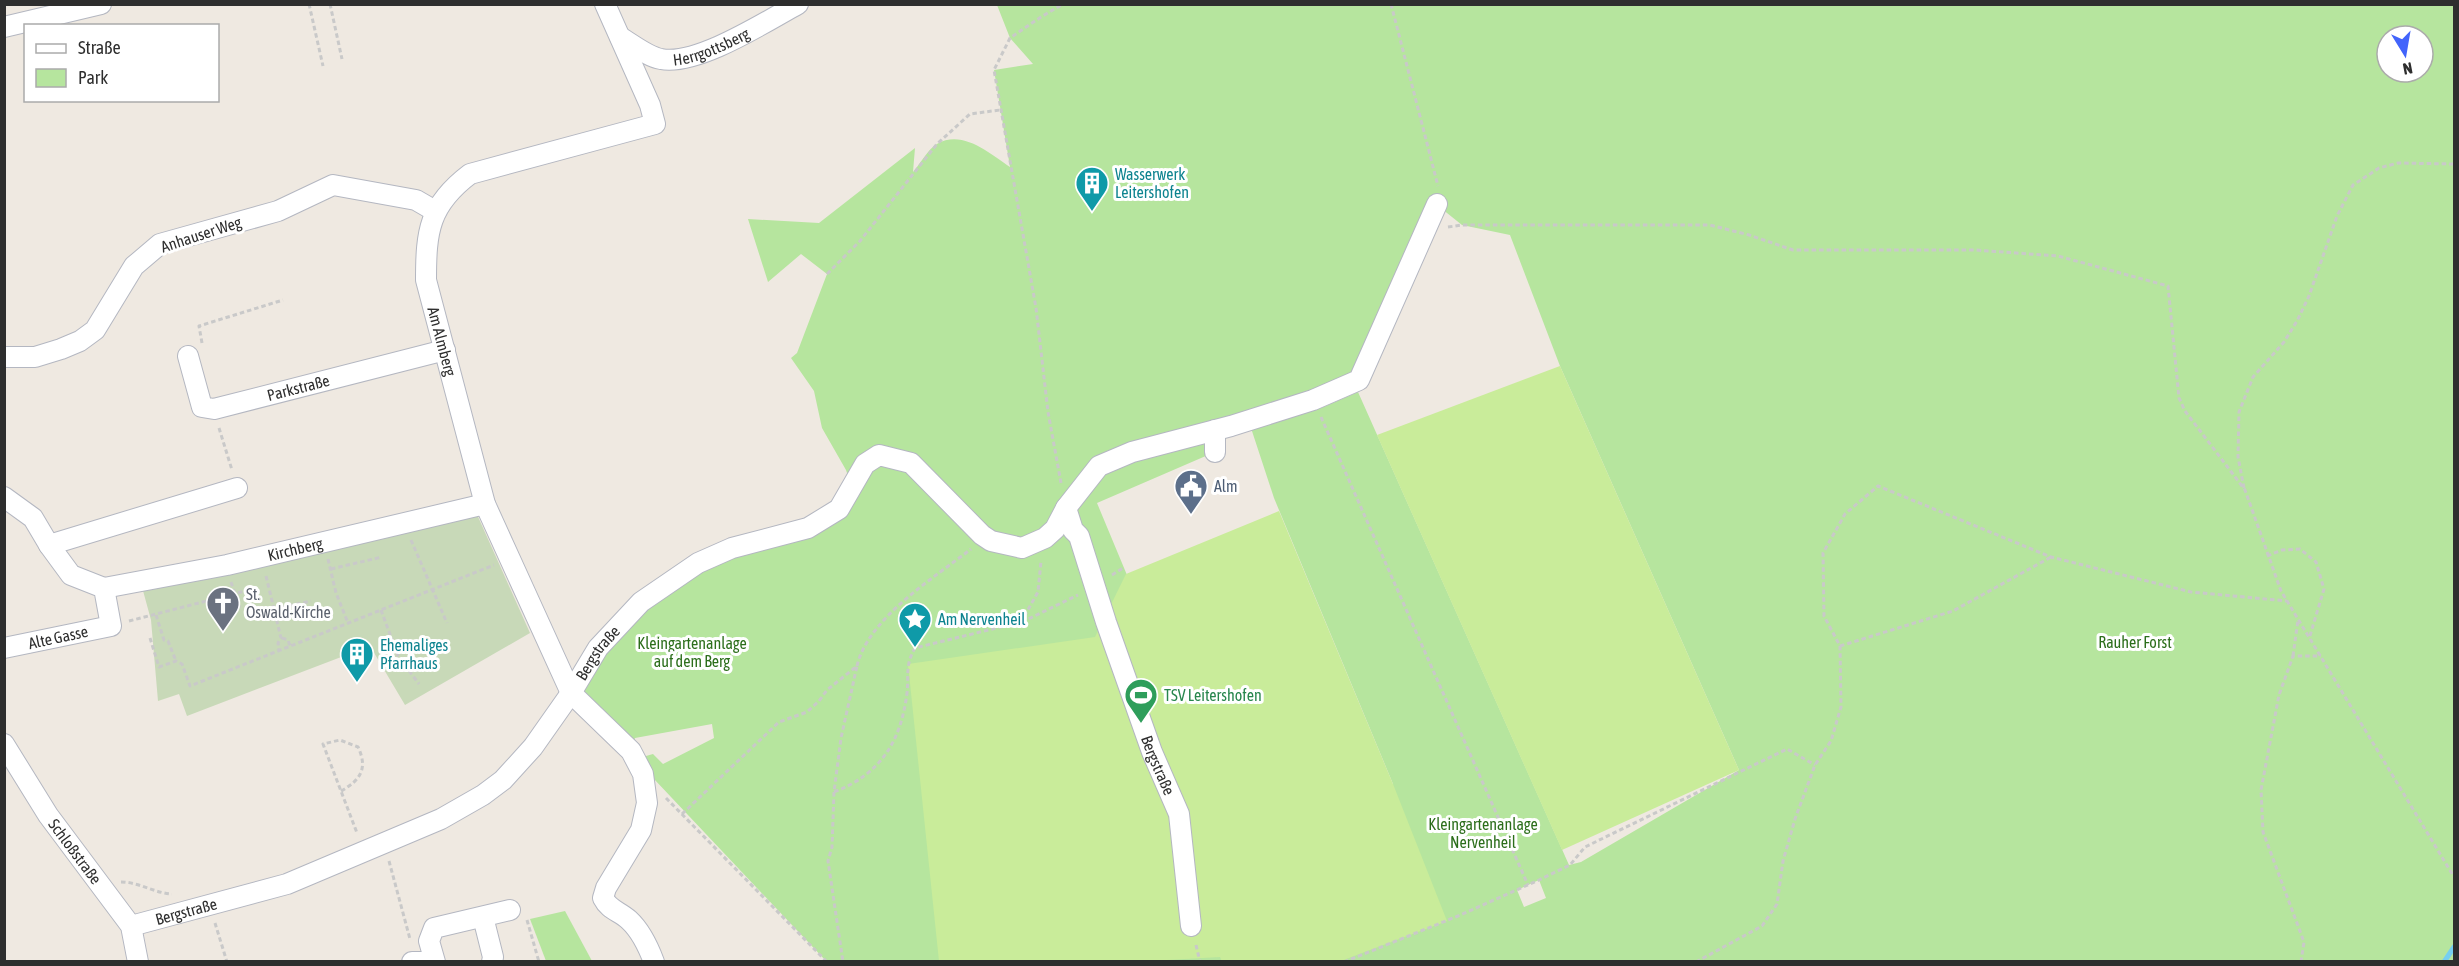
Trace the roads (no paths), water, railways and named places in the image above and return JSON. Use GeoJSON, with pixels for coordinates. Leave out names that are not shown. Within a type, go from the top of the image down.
{"type":"FeatureCollection","features":[{"type":"Feature","properties":{"kind":"street"},"geometry":{"type":"LineString","coordinates":[[4,27],[101,4]]}},
{"type":"Feature","properties":{"kind":"street"},"geometry":{"type":"LineString","coordinates":[[605,4],[620,37]]}},
{"type":"Feature","properties":{"kind":"street","name":"Herrgottsberg"},"geometry":{"type":"LineString","coordinates":[[620,37],[660,59],[687,58],[719,46],[798,4]]}},
{"type":"Feature","properties":{"kind":"street","name":"Am Almberg"},"geometry":{"type":"LineString","coordinates":[[571,693],[485,504],[426,280],[426,246],[435,211],[454,186],[471,174],[655,124],[650,105],[620,37]]}},
{"type":"Feature","properties":{"kind":"street","name":"Anhauser Weg"},"geometry":{"type":"LineString","coordinates":[[4,357],[34,357],[80,341],[95,330],[134,266],[160,244],[278,211],[333,185],[416,200],[435,211]]}},
{"type":"Feature","properties":{"kind":"street"},"geometry":{"type":"LineString","coordinates":[[1066,508],[1100,466],[1132,452],[1314,400],[1359,380],[1437,204]]}},
{"type":"Feature","properties":{"kind":"street","name":"Parkstraße"},"geometry":{"type":"LineString","coordinates":[[188,356],[202,407],[214,409],[444,350]]}},
{"type":"Feature","properties":{"kind":"street"},"geometry":{"type":"LineString","coordinates":[[1215,430],[1215,452]]}},
{"type":"Feature","properties":{"kind":"street","name":"Bergstraße"},"geometry":{"type":"LineString","coordinates":[[131,926],[287,884],[441,819],[483,795],[503,780],[533,747],[571,693],[598,648],[641,602],[698,563],[732,548],[808,528],[839,509],[865,464],[879,455],[911,463],[987,538],[1023,548],[1045,538],[1055,529],[1066,508]]}},
{"type":"Feature","properties":{"kind":"street"},"geometry":{"type":"LineString","coordinates":[[49,545],[237,488]]}},
{"type":"Feature","properties":{"kind":"street"},"geometry":{"type":"LineString","coordinates":[[4,498],[33,518],[71,575],[104,588]]}},
{"type":"Feature","properties":{"kind":"street","name":"Kirchberg"},"geometry":{"type":"LineString","coordinates":[[104,588],[227,565],[485,504]]}},
{"type":"Feature","properties":{"kind":"street","name":"Bergstraße"},"geometry":{"type":"LineString","coordinates":[[1066,508],[1073,530],[1079,536],[1152,752],[1179,813],[1191,926]]}},
{"type":"Feature","properties":{"kind":"street","name":"Alte Gasse"},"geometry":{"type":"LineString","coordinates":[[4,648],[111,626],[104,588]]}},
{"type":"Feature","properties":{"kind":"street"},"geometry":{"type":"LineString","coordinates":[[571,693],[631,751],[643,774],[647,803],[641,830],[606,888],[603,898],[608,907],[628,920],[645,940],[654,962]]}},
{"type":"Feature","properties":{"kind":"street","name":"Schloßstraße"},"geometry":{"type":"LineString","coordinates":[[4,744],[48,815],[131,926],[138,962]]}},
{"type":"Feature","properties":{"kind":"street"},"geometry":{"type":"LineString","coordinates":[[435,962],[429,941],[434,928],[510,910]]}},
{"type":"Feature","properties":{"kind":"street"},"geometry":{"type":"LineString","coordinates":[[483,916],[493,957],[492,962]]}},
{"type":"Feature","properties":{"kind":"street"},"geometry":{"type":"LineString","coordinates":[[414,961],[427,962]]}},
{"type":"Feature","properties":{"kind":"waterway"},"geometry":{"type":"LineString","coordinates":[[2444,962],[2454,947]]}},
{"type":"Feature","properties":{"kind":"place","name":"Wasserwerk Leitershofen"},"geometry":{"type":"Point","coordinates":[1092,212]}},
{"type":"Feature","properties":{"kind":"place","name":"Alm"},"geometry":{"type":"Point","coordinates":[1191,515]}},
{"type":"Feature","properties":{"kind":"place","name":"St. Oswald-Kirche"},"geometry":{"type":"Point","coordinates":[223,632]}},
{"type":"Feature","properties":{"kind":"place","name":"Am Nervenheil"},"geometry":{"type":"Point","coordinates":[915,648]}},
{"type":"Feature","properties":{"kind":"place","name":"Ehemaliges Pfarrhaus"},"geometry":{"type":"Point","coordinates":[357,683]}},
{"type":"Feature","properties":{"kind":"place","name":"TSV Leitershofen"},"geometry":{"type":"Point","coordinates":[1141,724]}},
{"type":"Feature","properties":{"kind":"park label","name":"Rauher Forst"},"geometry":{"type":"Point","coordinates":[2135,642]}},
{"type":"Feature","properties":{"kind":"park label","name":"Kleingartenanlage auf dem Berg"},"geometry":{"type":"Point","coordinates":[692,652]}},
{"type":"Feature","properties":{"kind":"park label","name":"Kleingartenanlage Nervenheil"},"geometry":{"type":"Point","coordinates":[1483,833]}}]}
